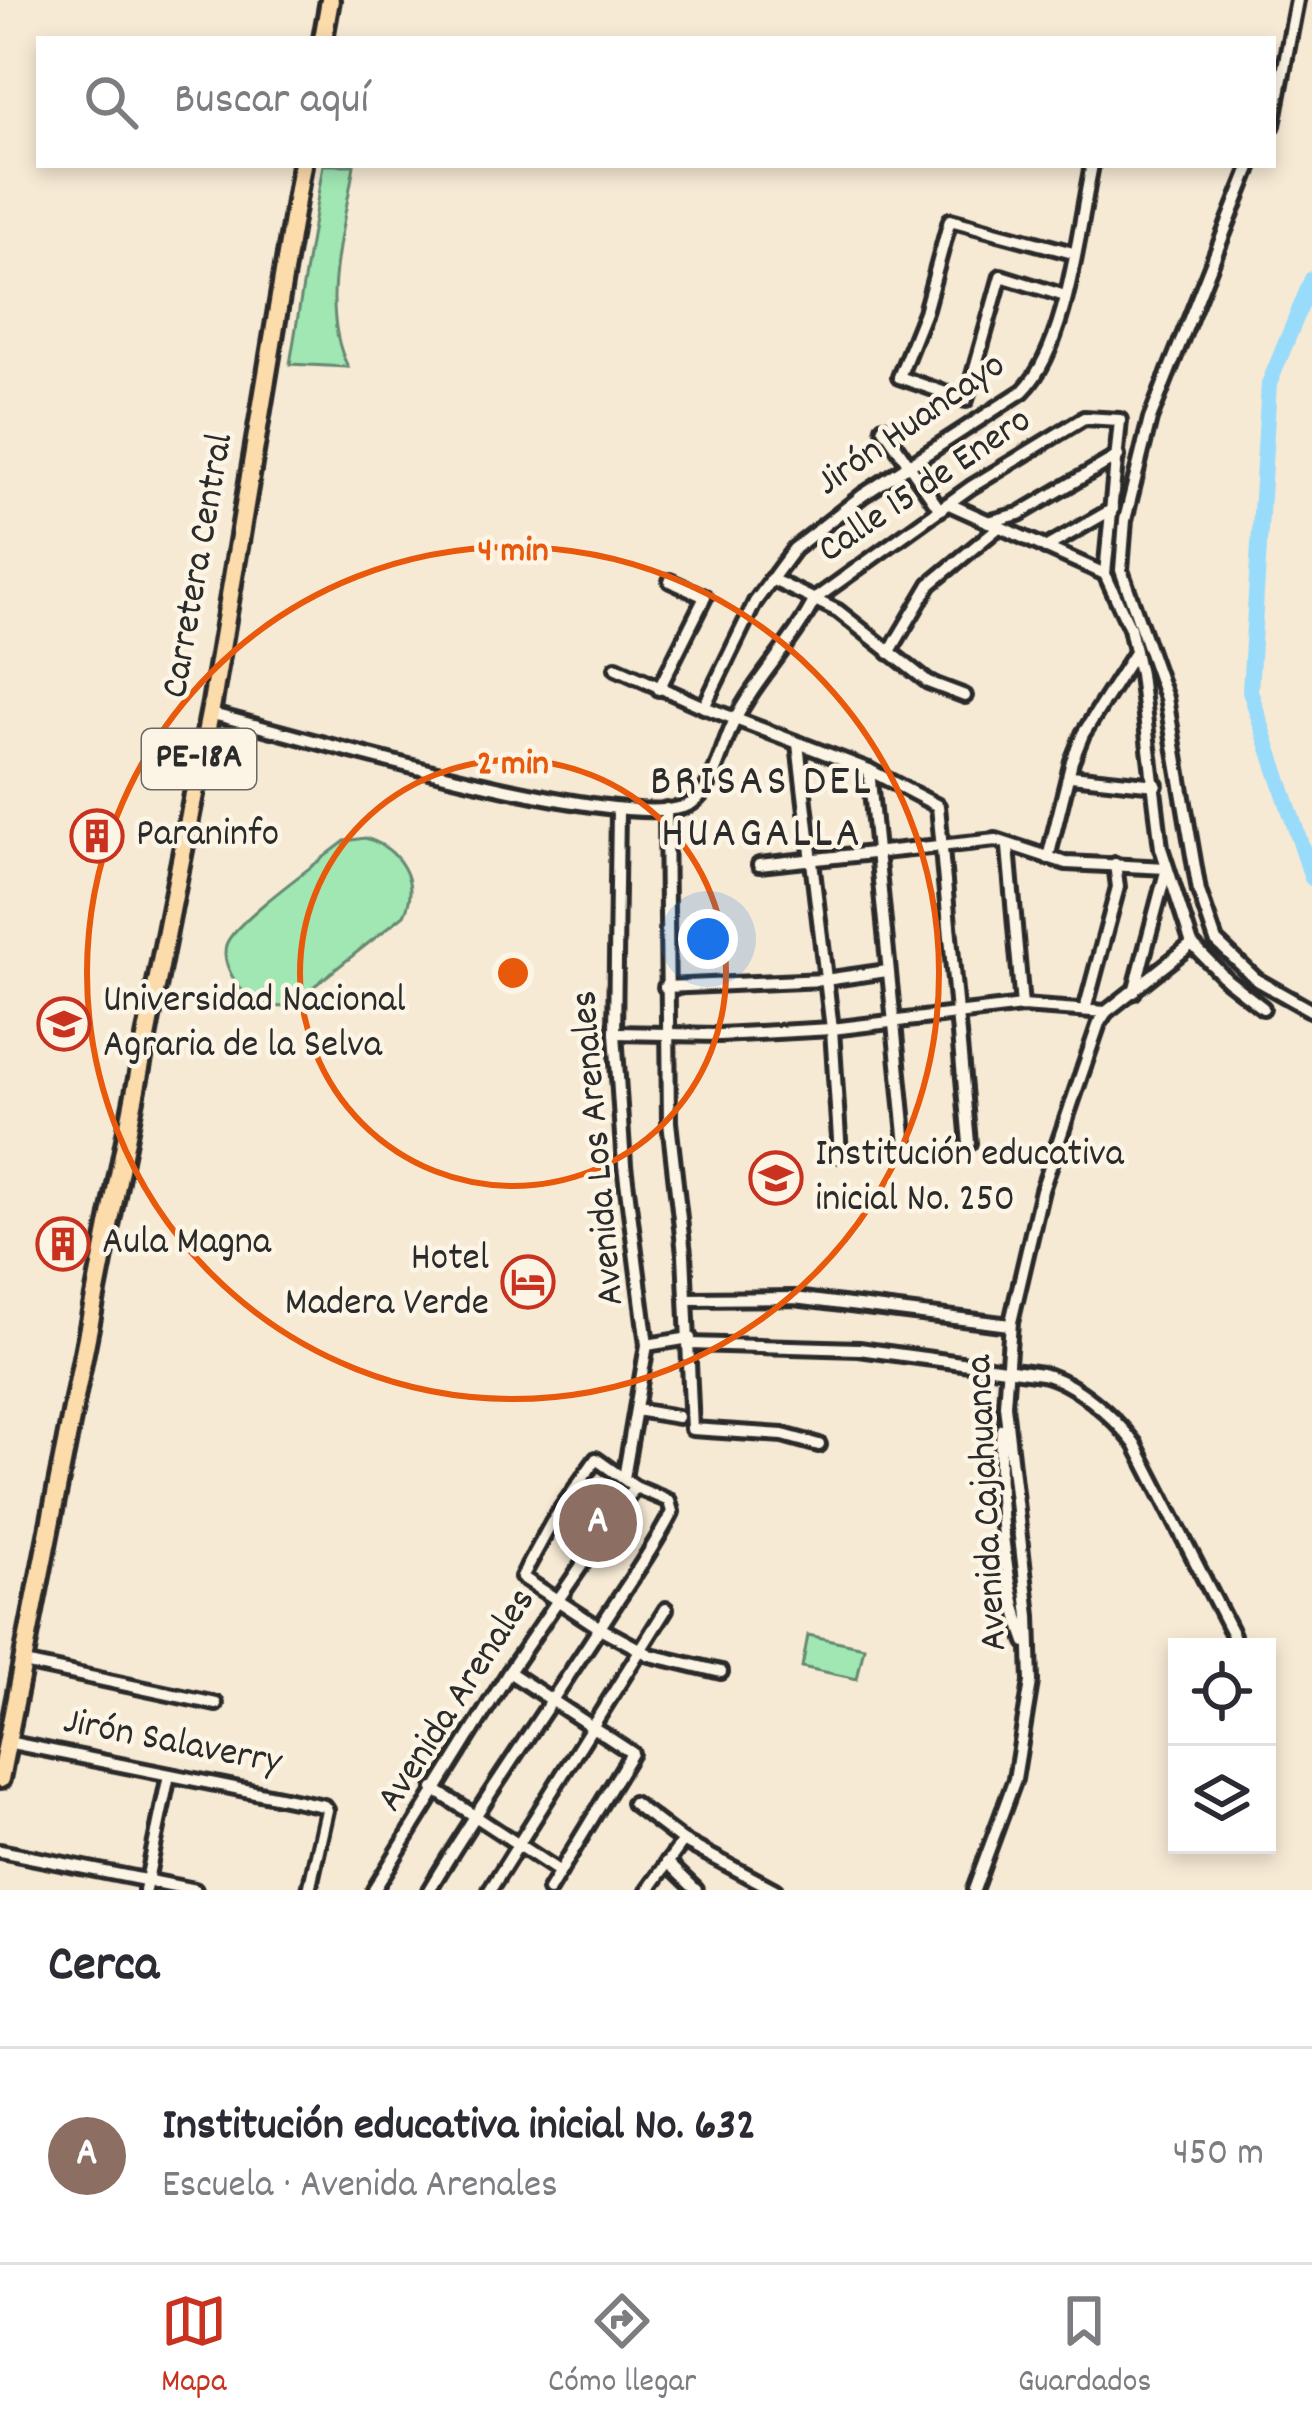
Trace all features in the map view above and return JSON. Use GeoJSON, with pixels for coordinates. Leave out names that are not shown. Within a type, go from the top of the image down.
{"type":"FeatureCollection","features":[{"type":"Feature","properties":{"kind":"highway"},"geometry":{"type":"LineString","coordinates":[[324,36],[330,0]]}},
{"type":"Feature","properties":{"kind":"highway","name":"Carretera Central"},"geometry":{"type":"LineString","coordinates":[[24,1663],[208,713],[301,168]]}},
{"type":"Feature","properties":{"kind":"highway","name":"PE-18A"},"geometry":{"type":"LineString","coordinates":[[0,1779],[24,1663]]}},
{"type":"Feature","properties":{"kind":"street"},"geometry":{"type":"LineString","coordinates":[[1276,109],[1297,0]]}},
{"type":"Feature","properties":{"kind":"street","name":"Jirón Huancayo"},"geometry":{"type":"LineString","coordinates":[[704,707],[755,602],[794,549],[1034,380],[1063,309],[1091,168]]}},
{"type":"Feature","properties":{"kind":"street"},"geometry":{"type":"LineString","coordinates":[[1250,168],[1150,418],[1125,520],[1121,570],[1166,698],[1199,891],[1216,941],[1257,980],[1312,1011]]}},
{"type":"Feature","properties":{"kind":"street"},"geometry":{"type":"LineString","coordinates":[[1064,296],[1001,276],[966,400],[899,377],[925,312],[950,220],[1073,253]]}},
{"type":"Feature","properties":{"kind":"street","name":"Calle 15 de Enero"},"geometry":{"type":"LineString","coordinates":[[666,809],[687,807],[700,797],[736,718],[815,599],[944,507],[1084,418],[1120,420],[1118,456]]}},
{"type":"Feature","properties":{"kind":"street"},"geometry":{"type":"LineString","coordinates":[[883,427],[944,507],[1105,574]]}},
{"type":"Feature","properties":{"kind":"street"},"geometry":{"type":"LineString","coordinates":[[1118,456],[1105,574],[1130,628],[1156,785],[1161,848],[1194,946],[1263,1008]]}},
{"type":"Feature","properties":{"kind":"street"},"geometry":{"type":"LineString","coordinates":[[889,653],[930,584],[993,524],[1019,514],[1118,456]]}},
{"type":"Feature","properties":{"kind":"street"},"geometry":{"type":"LineString","coordinates":[[1046,548],[1113,509]]}},
{"type":"Feature","properties":{"kind":"street"},"geometry":{"type":"LineString","coordinates":[[771,579],[838,611],[928,682],[965,696]]}},
{"type":"Feature","properties":{"kind":"street"},"geometry":{"type":"LineString","coordinates":[[659,689],[705,597],[670,581]]}},
{"type":"Feature","properties":{"kind":"street"},"geometry":{"type":"LineString","coordinates":[[1048,858],[1083,734],[1134,654]]}},
{"type":"Feature","properties":{"kind":"street"},"geometry":{"type":"LineString","coordinates":[[616,668],[868,770],[938,806],[969,1143]]}},
{"type":"Feature","properties":{"kind":"street"},"geometry":{"type":"LineString","coordinates":[[208,713],[459,779],[618,810],[666,809],[669,1122],[687,1299],[692,1429],[782,1435],[819,1445]]}},
{"type":"Feature","properties":{"kind":"street"},"geometry":{"type":"LineString","coordinates":[[797,744],[832,1029],[840,1155]]}},
{"type":"Feature","properties":{"kind":"street"},"geometry":{"type":"LineString","coordinates":[[868,770],[906,1145]]}},
{"type":"Feature","properties":{"kind":"street"},"geometry":{"type":"LineString","coordinates":[[1071,776],[1156,785]]}},
{"type":"Feature","properties":{"kind":"street","name":"Avenida Los Arenales"},"geometry":{"type":"LineString","coordinates":[[618,810],[615,1033],[624,1165],[647,1345],[629,1483]]}},
{"type":"Feature","properties":{"kind":"street"},"geometry":{"type":"LineString","coordinates":[[759,865],[996,840],[1066,863],[1167,868]]}},
{"type":"Feature","properties":{"kind":"street"},"geometry":{"type":"LineString","coordinates":[[1008,847],[1022,1006]]}},
{"type":"Feature","properties":{"kind":"street"},"geometry":{"type":"LineString","coordinates":[[1084,1010],[1118,887],[1115,864]]}},
{"type":"Feature","properties":{"kind":"street"},"geometry":{"type":"LineString","coordinates":[[1134,992],[1167,868]]}},
{"type":"Feature","properties":{"kind":"street"},"geometry":{"type":"LineString","coordinates":[[1194,946],[1233,957]]}},
{"type":"Feature","properties":{"kind":"street"},"geometry":{"type":"LineString","coordinates":[[615,1033],[832,1029],[1022,1006],[1106,1012],[1194,946]]}},
{"type":"Feature","properties":{"kind":"street"},"geometry":{"type":"LineString","coordinates":[[665,987],[825,980],[887,971]]}},
{"type":"Feature","properties":{"kind":"street","name":"Avenida Cajahuanca"},"geometry":{"type":"LineString","coordinates":[[974,1890],[1015,1779],[1031,1682],[1029,1616],[1005,1405],[1010,1325],[1047,1173],[1106,1012]]}},
{"type":"Feature","properties":{"kind":"street"},"geometry":{"type":"LineString","coordinates":[[687,1299],[794,1298],[1010,1325]]}},
{"type":"Feature","properties":{"kind":"street"},"geometry":{"type":"LineString","coordinates":[[647,1345],[690,1341],[860,1349],[1063,1382],[1127,1434],[1233,1638]]}},
{"type":"Feature","properties":{"kind":"street"},"geometry":{"type":"LineString","coordinates":[[636,1410],[678,1417]]}},
{"type":"Feature","properties":{"kind":"street"},"geometry":{"type":"LineString","coordinates":[[429,1890],[473,1816],[554,1700],[600,1628],[662,1532],[672,1512],[669,1501],[629,1483],[596,1459],[552,1522],[523,1577],[600,1628],[642,1651],[721,1672]]}},
{"type":"Feature","properties":{"kind":"street","name":"Avenida Arenales"},"geometry":{"type":"LineString","coordinates":[[374,1890],[629,1483]]}},
{"type":"Feature","properties":{"kind":"street"},"geometry":{"type":"LineString","coordinates":[[490,1890],[666,1609]]}},
{"type":"Feature","properties":{"kind":"street"},"geometry":{"type":"LineString","coordinates":[[24,1663],[216,1704]]}},
{"type":"Feature","properties":{"kind":"street"},"geometry":{"type":"LineString","coordinates":[[509,1672],[632,1753],[549,1890]]}},
{"type":"Feature","properties":{"kind":"street","name":"Jirón Salaverry"},"geometry":{"type":"LineString","coordinates":[[7,1742],[324,1806],[327,1810],[309,1890]]}},
{"type":"Feature","properties":{"kind":"street"},"geometry":{"type":"LineString","coordinates":[[146,1885],[169,1775]]}},
{"type":"Feature","properties":{"kind":"street"},"geometry":{"type":"LineString","coordinates":[[434,1790],[560,1872]]}},
{"type":"Feature","properties":{"kind":"street"},"geometry":{"type":"LineString","coordinates":[[633,1803],[683,1841],[775,1890]]}},
{"type":"Feature","properties":{"kind":"street"},"geometry":{"type":"LineString","coordinates":[[648,1890],[683,1841]]}},
{"type":"Feature","properties":{"kind":"street"},"geometry":{"type":"LineString","coordinates":[[0,1852],[146,1885],[195,1890]]}},
{"type":"Feature","properties":{"kind":"street"},"geometry":{"type":"LineString","coordinates":[[668,1862],[696,1890]]}},
{"type":"Feature","properties":{"kind":"green space"},"geometry":{"type":"Polygon","coordinates":[[[323,168],[353,168],[334,294],[339,344],[348,367],[290,364],[323,168]]]}},
{"type":"Feature","properties":{"kind":"green space"},"geometry":{"type":"Polygon","coordinates":[[[365,838],[388,849],[404,867],[410,890],[404,915],[289,1006],[268,1006],[250,998],[226,962],[226,945],[232,935],[260,907],[345,841],[365,838]]]}},
{"type":"Feature","properties":{"kind":"green space"},"geometry":{"type":"Polygon","coordinates":[[[808,1635],[864,1647],[857,1679],[802,1667],[808,1635]]]}},
{"type":"Feature","properties":{"kind":"waterway"},"geometry":{"type":"LineString","coordinates":[[1312,279],[1269,384],[1250,691],[1312,878]]}},
{"type":"Feature","properties":{"kind":"place","name":"Paraninfo"},"geometry":{"type":"Point","coordinates":[97,836]}},
{"type":"Feature","properties":{"kind":"place","name":"Universidad Nacional Agraria de la Selva"},"geometry":{"type":"Point","coordinates":[64,1024]}},
{"type":"Feature","properties":{"kind":"place","name":"Institución educativa inicial No. 250"},"geometry":{"type":"Point","coordinates":[776,1178]}},
{"type":"Feature","properties":{"kind":"place","name":"Aula Magna"},"geometry":{"type":"Point","coordinates":[63,1244]}},
{"type":"Feature","properties":{"kind":"place","name":"Hotel Madera Verde"},"geometry":{"type":"Point","coordinates":[528,1282]}},
{"type":"Feature","properties":{"kind":"place","name":"Institución educativa inicial No. 632"},"geometry":{"type":"Point","coordinates":[598,1523]}},
{"type":"Feature","properties":{"kind":"district","name":"BRISAS DEL HUAGALLA"},"geometry":{"type":"Point","coordinates":[762,810]}}]}
